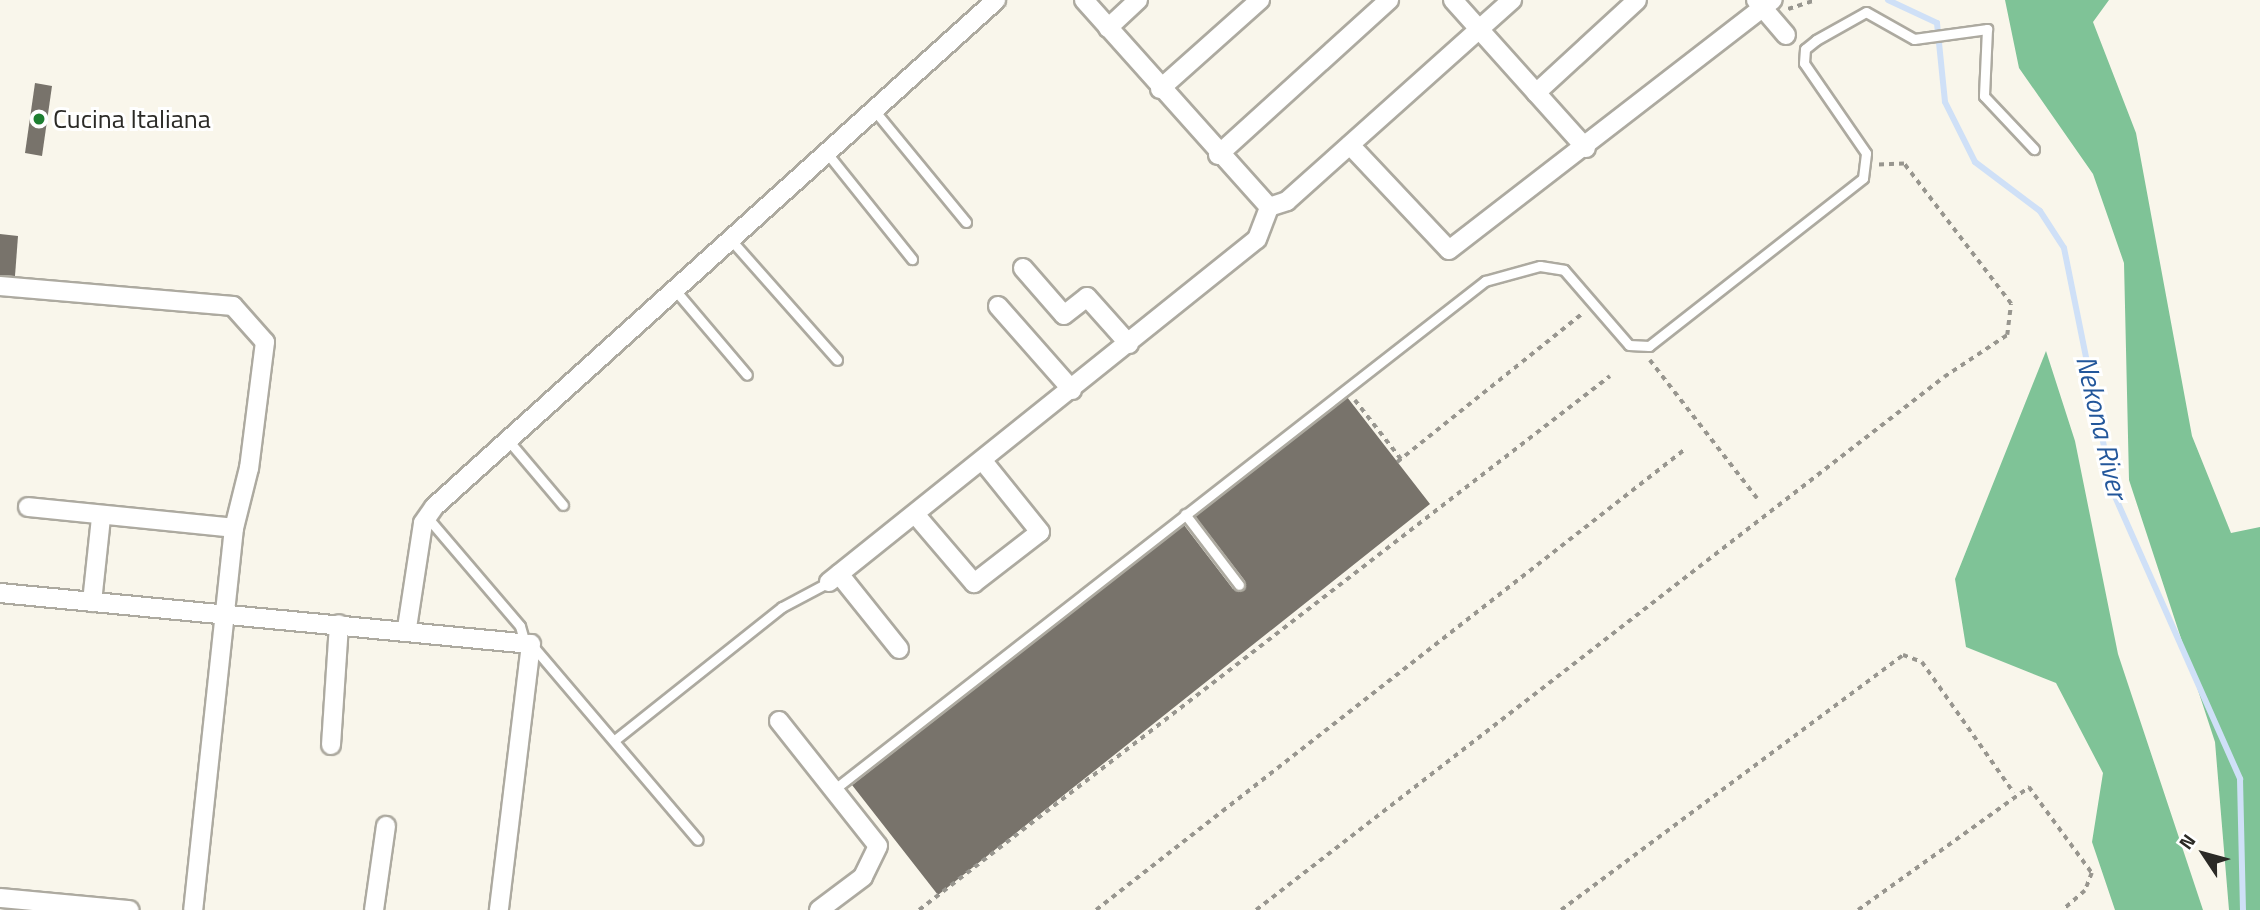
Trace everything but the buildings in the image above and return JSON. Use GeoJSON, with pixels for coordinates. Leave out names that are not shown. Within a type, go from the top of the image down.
{"type":"FeatureCollection","features":[{"type":"Feature","properties":{"kind":"street"},"geometry":{"type":"LineString","coordinates":[[407,628],[427,517],[508,440],[996,0]]}},
{"type":"Feature","properties":{"kind":"street"},"geometry":{"type":"LineString","coordinates":[[1084,0],[1218,155],[1269,207]]}},
{"type":"Feature","properties":{"kind":"street"},"geometry":{"type":"LineString","coordinates":[[1108,28],[1138,0]]}},
{"type":"Feature","properties":{"kind":"street"},"geometry":{"type":"LineString","coordinates":[[1160,89],[1260,0]]}},
{"type":"Feature","properties":{"kind":"street"},"geometry":{"type":"LineString","coordinates":[[1218,155],[1389,0]]}},
{"type":"Feature","properties":{"kind":"street"},"geometry":{"type":"LineString","coordinates":[[1453,0],[1586,148]]}},
{"type":"Feature","properties":{"kind":"street"},"geometry":{"type":"LineString","coordinates":[[1269,207],[1287,201],[1512,0]]}},
{"type":"Feature","properties":{"kind":"street"},"geometry":{"type":"LineString","coordinates":[[1536,93],[1637,0]]}},
{"type":"Feature","properties":{"kind":"street"},"geometry":{"type":"LineString","coordinates":[[1350,145],[1449,250],[1586,148],[1764,3],[1786,34]]}},
{"type":"Feature","properties":{"kind":"street"},"geometry":{"type":"LineString","coordinates":[[899,649],[834,578],[1072,390],[1257,239],[1269,207]]}},
{"type":"Feature","properties":{"kind":"street"},"geometry":{"type":"LineString","coordinates":[[1023,268],[1064,315],[1087,297],[1129,344]]}},
{"type":"Feature","properties":{"kind":"street"},"geometry":{"type":"LineString","coordinates":[[0,286],[233,306],[242,312],[265,342],[249,468],[234,528],[193,910]]}},
{"type":"Feature","properties":{"kind":"street"},"geometry":{"type":"LineString","coordinates":[[999,306],[1072,390]]}},
{"type":"Feature","properties":{"kind":"street"},"geometry":{"type":"LineString","coordinates":[[915,514],[974,583],[1040,531],[983,461]]}},
{"type":"Feature","properties":{"kind":"street"},"geometry":{"type":"LineString","coordinates":[[28,507],[101,517],[234,528]]}},
{"type":"Feature","properties":{"kind":"street"},"geometry":{"type":"LineString","coordinates":[[92,602],[101,517]]}},
{"type":"Feature","properties":{"kind":"street"},"geometry":{"type":"LineString","coordinates":[[0,593],[223,615],[407,628],[528,642],[499,910]]}},
{"type":"Feature","properties":{"kind":"street"},"geometry":{"type":"LineString","coordinates":[[331,745],[339,624]]}},
{"type":"Feature","properties":{"kind":"street"},"geometry":{"type":"LineString","coordinates":[[779,721],[836,788],[878,846],[863,877],[819,910]]}},
{"type":"Feature","properties":{"kind":"street"},"geometry":{"type":"LineString","coordinates":[[374,910],[386,826]]}},
{"type":"Feature","properties":{"kind":"street"},"geometry":{"type":"LineString","coordinates":[[0,898],[129,910]]}},
{"type":"Feature","properties":{"kind":"lane"},"geometry":{"type":"LineString","coordinates":[[836,788],[1475,287],[1503,273],[1539,266],[1564,270],[1596,303],[1629,345],[1642,350],[1863,178],[1869,166],[1804,63],[1805,49],[1866,12],[1914,39],[1933,41],[1987,29],[1984,96],[2034,149]]}},
{"type":"Feature","properties":{"kind":"lane"},"geometry":{"type":"LineString","coordinates":[[874,110],[966,222]]}},
{"type":"Feature","properties":{"kind":"lane"},"geometry":{"type":"LineString","coordinates":[[827,153],[912,259]]}},
{"type":"Feature","properties":{"kind":"lane"},"geometry":{"type":"LineString","coordinates":[[731,240],[837,360]]}},
{"type":"Feature","properties":{"kind":"lane"},"geometry":{"type":"LineString","coordinates":[[674,290],[747,375]]}},
{"type":"Feature","properties":{"kind":"lane"},"geometry":{"type":"LineString","coordinates":[[508,440],[562,505]]}},
{"type":"Feature","properties":{"kind":"lane"},"geometry":{"type":"LineString","coordinates":[[1185,514],[1239,585]]}},
{"type":"Feature","properties":{"kind":"lane"},"geometry":{"type":"LineString","coordinates":[[427,517],[520,626],[528,642],[616,738],[698,840]]}},
{"type":"Feature","properties":{"kind":"lane"},"geometry":{"type":"LineString","coordinates":[[616,738],[782,607],[834,578]]}},
{"type":"Feature","properties":{"kind":"path"},"geometry":{"type":"LineString","coordinates":[[1256,910],[1944,377],[2007,335],[2011,304],[1908,169],[1897,163],[1869,166]]}},
{"type":"Feature","properties":{"kind":"path"},"geometry":{"type":"LineString","coordinates":[[1345,388],[1399,460],[1596,303]]}},
{"type":"Feature","properties":{"kind":"path"},"geometry":{"type":"LineString","coordinates":[[1642,350],[1757,498]]}},
{"type":"Feature","properties":{"kind":"path"},"geometry":{"type":"LineString","coordinates":[[919,910],[1610,376]]}},
{"type":"Feature","properties":{"kind":"path"},"geometry":{"type":"LineString","coordinates":[[1096,910],[1685,450]]}},
{"type":"Feature","properties":{"kind":"path"},"geometry":{"type":"LineString","coordinates":[[1561,910],[1903,655],[1922,662],[2014,793]]}},
{"type":"Feature","properties":{"kind":"path"},"geometry":{"type":"LineString","coordinates":[[1858,910],[2014,793],[2029,786],[2036,791],[2092,873],[2085,891],[2063,910]]}},
{"type":"Feature","properties":{"kind":"green space"},"geometry":{"type":"Polygon","coordinates":[[[2005,0],[2109,0],[2093,22],[2136,133],[2192,436],[2231,533],[2260,527],[2260,910],[2229,910],[2215,742],[2129,480],[2124,263],[2093,174],[2019,68],[2005,0]]]}},
{"type":"Feature","properties":{"kind":"green space"},"geometry":{"type":"Polygon","coordinates":[[[2046,351],[2075,441],[2118,654],[2203,910],[2115,910],[2092,842],[2103,773],[2056,683],[1966,647],[1955,579],[2046,351]]]}},
{"type":"Feature","properties":{"kind":"waterway","name":"Nekona River"},"geometry":{"type":"LineString","coordinates":[[1888,0],[1937,23],[1945,102],[1975,162],[2040,211],[2064,248],[2113,492],[2240,779],[2243,910]]}},
{"type":"Feature","properties":{"kind":"place","name":"Cucina Italiana"},"geometry":{"type":"Point","coordinates":[39,119]}}]}
